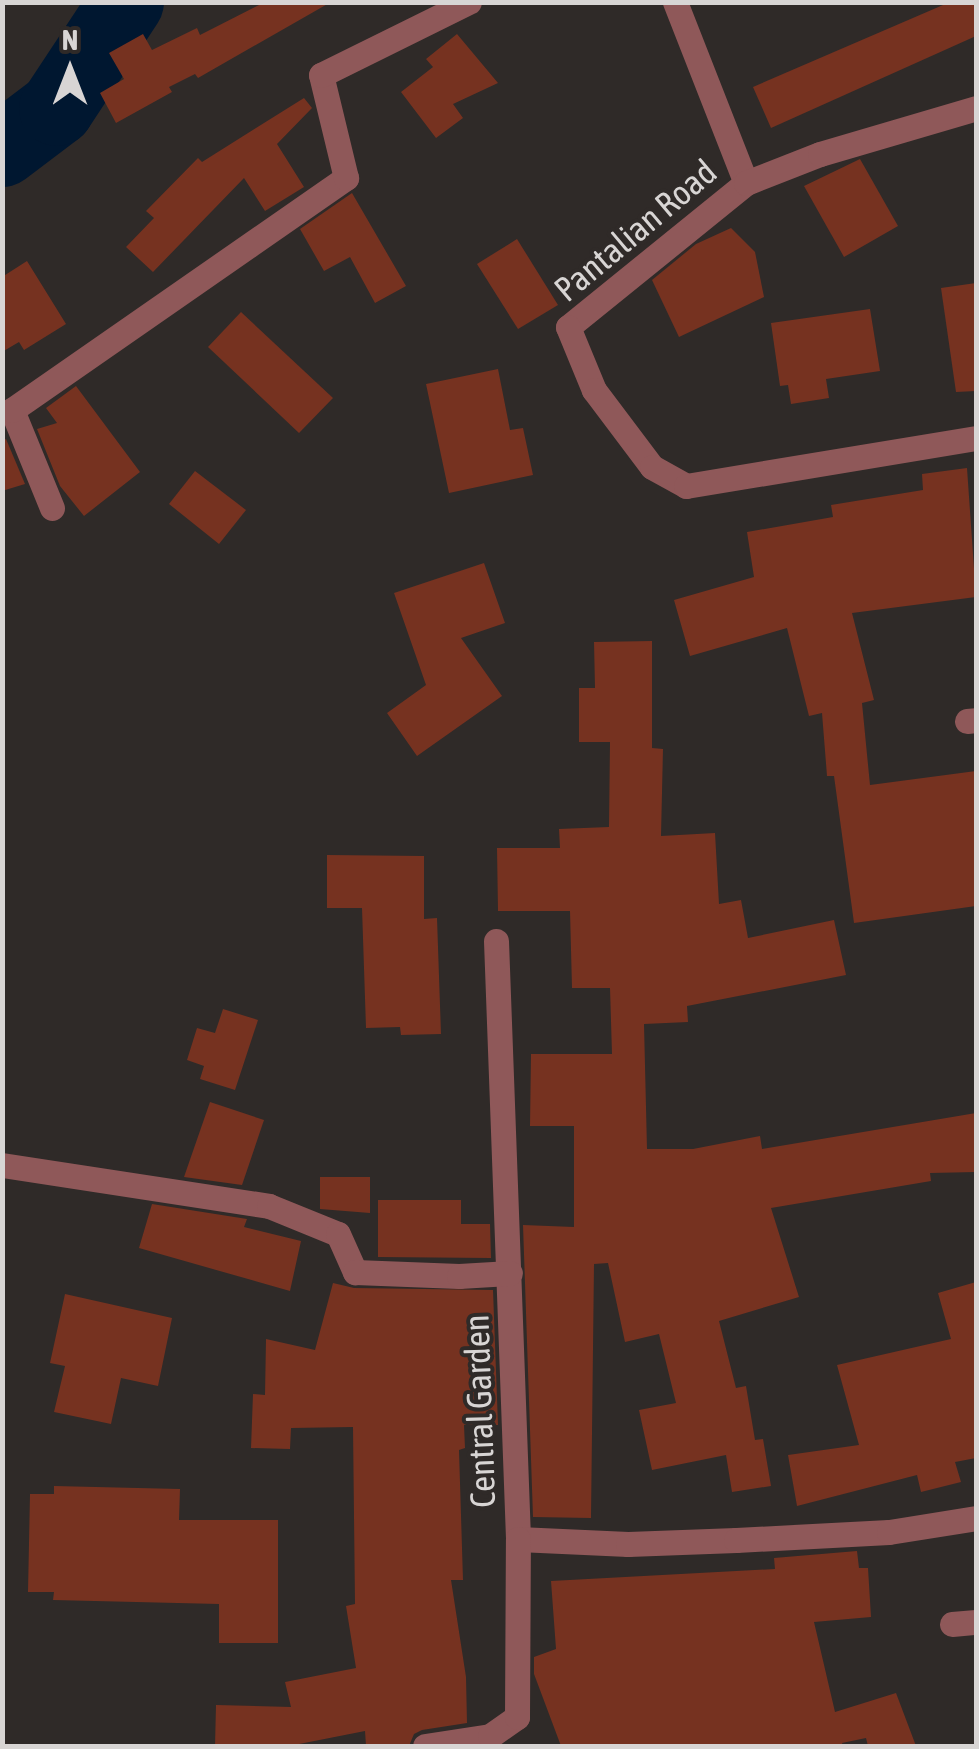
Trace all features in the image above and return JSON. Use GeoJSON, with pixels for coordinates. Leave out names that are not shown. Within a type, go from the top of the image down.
{"type":"FeatureCollection","features":[{"type":"Feature","properties":{"kind":"street"},"geometry":{"type":"LineString","coordinates":[[52,508],[12,410],[346,178],[321,76],[469,2]]}},
{"type":"Feature","properties":{"kind":"street","name":"Pantalian Road"},"geometry":{"type":"LineString","coordinates":[[675,2],[746,183],[568,327],[594,390],[652,467],[686,486],[976,438]]}},
{"type":"Feature","properties":{"kind":"street"},"geometry":{"type":"LineString","coordinates":[[746,183],[820,154],[976,108]]}},
{"type":"Feature","properties":{"kind":"street","name":"Central Garden"},"geometry":{"type":"LineString","coordinates":[[496,941],[518,1539],[628,1544],[736,1540],[890,1532],[976,1518]]}},
{"type":"Feature","properties":{"kind":"street"},"geometry":{"type":"LineString","coordinates":[[2,1165],[269,1206],[338,1234],[355,1272],[459,1276],[510,1273]]}},
{"type":"Feature","properties":{"kind":"street"},"geometry":{"type":"LineString","coordinates":[[424,1746],[490,1736],[516,1717],[518,1539]]}},
{"type":"Feature","properties":{"kind":"building"},"geometry":{"type":"Polygon","coordinates":[[[265,2],[331,2],[198,78],[195,74],[169,87],[172,92],[116,123],[100,93],[124,79],[109,53],[143,34],[152,50],[197,28],[200,35],[265,2]]]}},
{"type":"Feature","properties":{"kind":"building"},"geometry":{"type":"Polygon","coordinates":[[[950,2],[976,2],[976,36],[771,128],[753,87],[950,2]]]}},
{"type":"Feature","properties":{"kind":"building"},"geometry":{"type":"Polygon","coordinates":[[[457,34],[498,83],[453,104],[463,118],[436,138],[401,92],[433,67],[426,59],[457,34]]]}},
{"type":"Feature","properties":{"kind":"building"},"geometry":{"type":"Polygon","coordinates":[[[304,98],[312,108],[277,144],[304,187],[265,211],[244,178],[153,272],[126,247],[154,218],[146,211],[198,158],[202,162],[304,98]]]}},
{"type":"Feature","properties":{"kind":"building"},"geometry":{"type":"Polygon","coordinates":[[[860,159],[898,226],[844,257],[804,186],[860,159]]]}},
{"type":"Feature","properties":{"kind":"building"},"geometry":{"type":"Polygon","coordinates":[[[352,193],[406,286],[375,303],[350,257],[324,271],[300,229],[352,193]]]}},
{"type":"Feature","properties":{"kind":"building"},"geometry":{"type":"Polygon","coordinates":[[[731,228],[755,252],[764,297],[679,337],[652,280],[696,244],[731,228]]]}},
{"type":"Feature","properties":{"kind":"building"},"geometry":{"type":"Polygon","coordinates":[[[517,239],[558,305],[518,329],[477,264],[517,239]]]}},
{"type":"Feature","properties":{"kind":"building"},"geometry":{"type":"Polygon","coordinates":[[[27,261],[66,324],[24,350],[19,342],[2,352],[2,277],[27,261]]]}},
{"type":"Feature","properties":{"kind":"building"},"geometry":{"type":"Polygon","coordinates":[[[976,283],[976,391],[956,392],[941,288],[976,283]]]}},
{"type":"Feature","properties":{"kind":"building"},"geometry":{"type":"Polygon","coordinates":[[[870,309],[880,371],[826,379],[829,398],[791,404],[788,385],[780,386],[771,323],[870,309]]]}},
{"type":"Feature","properties":{"kind":"building"},"geometry":{"type":"Polygon","coordinates":[[[241,312],[333,398],[299,433],[208,347],[241,312]]]}},
{"type":"Feature","properties":{"kind":"building"},"geometry":{"type":"Polygon","coordinates":[[[498,369],[510,430],[523,428],[533,475],[449,493],[426,384],[498,369]]]}},
{"type":"Feature","properties":{"kind":"building"},"geometry":{"type":"Polygon","coordinates":[[[76,386],[140,472],[84,516],[60,486],[37,429],[57,423],[46,408],[76,386]]]}},
{"type":"Feature","properties":{"kind":"building"},"geometry":{"type":"Polygon","coordinates":[[[6,439],[25,484],[2,491],[2,441],[6,439]]]}},
{"type":"Feature","properties":{"kind":"building"},"geometry":{"type":"Polygon","coordinates":[[[967,468],[976,597],[852,613],[874,700],[862,703],[870,785],[976,771],[976,906],[854,923],[834,776],[827,776],[822,713],[809,716],[787,628],[690,656],[674,600],[754,577],[747,532],[833,517],[831,505],[923,490],[922,474],[967,468]]]}},
{"type":"Feature","properties":{"kind":"building"},"geometry":{"type":"Polygon","coordinates":[[[195,471],[246,510],[219,544],[169,504],[195,471]]]}},
{"type":"Feature","properties":{"kind":"building"},"geometry":{"type":"Polygon","coordinates":[[[484,563],[505,623],[461,638],[502,696],[417,756],[387,713],[426,685],[394,593],[484,563]]]}},
{"type":"Feature","properties":{"kind":"building"},"geometry":{"type":"Polygon","coordinates":[[[652,641],[652,748],[663,749],[661,836],[715,833],[719,904],[741,900],[748,938],[834,920],[846,975],[687,1006],[688,1022],[644,1024],[647,1149],[693,1149],[760,1136],[762,1149],[976,1113],[976,1172],[930,1173],[931,1181],[771,1208],[799,1297],[719,1321],[736,1388],[746,1386],[755,1440],[763,1439],[771,1486],[732,1492],[726,1455],[652,1470],[639,1410],[676,1403],[659,1334],[625,1342],[608,1263],[594,1264],[591,1518],[533,1517],[523,1225],[574,1227],[574,1126],[530,1126],[531,1054],[612,1054],[610,988],[572,988],[570,911],[498,911],[497,848],[560,848],[559,829],[609,827],[610,742],[579,742],[579,688],[595,688],[594,642],[652,641]]]}},
{"type":"Feature","properties":{"kind":"building"},"geometry":{"type":"Polygon","coordinates":[[[327,855],[424,856],[424,919],[437,918],[441,1034],[401,1035],[400,1027],[366,1028],[362,908],[327,908],[327,855]]]}},
{"type":"Feature","properties":{"kind":"building"},"geometry":{"type":"Polygon","coordinates":[[[223,1009],[258,1020],[235,1090],[200,1079],[204,1066],[187,1060],[197,1028],[215,1033],[223,1009]]]}},
{"type":"Feature","properties":{"kind":"building"},"geometry":{"type":"Polygon","coordinates":[[[210,1102],[264,1120],[242,1185],[184,1177],[210,1102]]]}},
{"type":"Feature","properties":{"kind":"building"},"geometry":{"type":"Polygon","coordinates":[[[320,1177],[370,1177],[370,1213],[320,1209],[320,1177]]]}},
{"type":"Feature","properties":{"kind":"building"},"geometry":{"type":"Polygon","coordinates":[[[378,1200],[461,1200],[461,1224],[490,1224],[491,1258],[378,1257],[378,1200]]]}},
{"type":"Feature","properties":{"kind":"building"},"geometry":{"type":"Polygon","coordinates":[[[152,1204],[247,1219],[244,1227],[301,1241],[290,1291],[139,1248],[152,1204]]]}},
{"type":"Feature","properties":{"kind":"building"},"geometry":{"type":"Polygon","coordinates":[[[976,1282],[976,1458],[955,1462],[961,1482],[921,1492],[917,1475],[797,1506],[788,1455],[859,1445],[837,1365],[951,1339],[938,1293],[976,1282]]]}},
{"type":"Feature","properties":{"kind":"building"},"geometry":{"type":"Polygon","coordinates":[[[333,1283],[354,1288],[493,1290],[498,1425],[464,1425],[465,1448],[459,1450],[463,1580],[451,1580],[466,1677],[467,1723],[422,1730],[414,1734],[409,1746],[366,1746],[365,1731],[289,1746],[215,1746],[216,1705],[291,1707],[285,1682],[356,1668],[346,1606],[355,1604],[353,1427],[291,1428],[290,1449],[251,1448],[253,1394],[265,1395],[266,1339],[315,1350],[333,1283]]]}},
{"type":"Feature","properties":{"kind":"building"},"geometry":{"type":"Polygon","coordinates":[[[65,1294],[172,1318],[158,1386],[121,1378],[111,1424],[54,1412],[65,1366],[50,1363],[65,1294]]]}},
{"type":"Feature","properties":{"kind":"building"},"geometry":{"type":"Polygon","coordinates":[[[54,1486],[180,1489],[179,1520],[278,1520],[278,1643],[219,1643],[219,1604],[53,1600],[54,1592],[28,1592],[30,1494],[54,1494],[54,1486]]]}},
{"type":"Feature","properties":{"kind":"building"},"geometry":{"type":"Polygon","coordinates":[[[857,1551],[859,1568],[868,1568],[871,1617],[814,1622],[835,1712],[896,1693],[916,1746],[868,1746],[866,1738],[842,1743],[843,1746],[561,1746],[534,1674],[534,1657],[556,1649],[551,1581],[775,1569],[774,1558],[857,1551]]]}},
{"type":"Feature","properties":{"kind":"waterway"},"geometry":{"type":"LineString","coordinates":[[2,149],[56,108],[126,2]]}}]}
